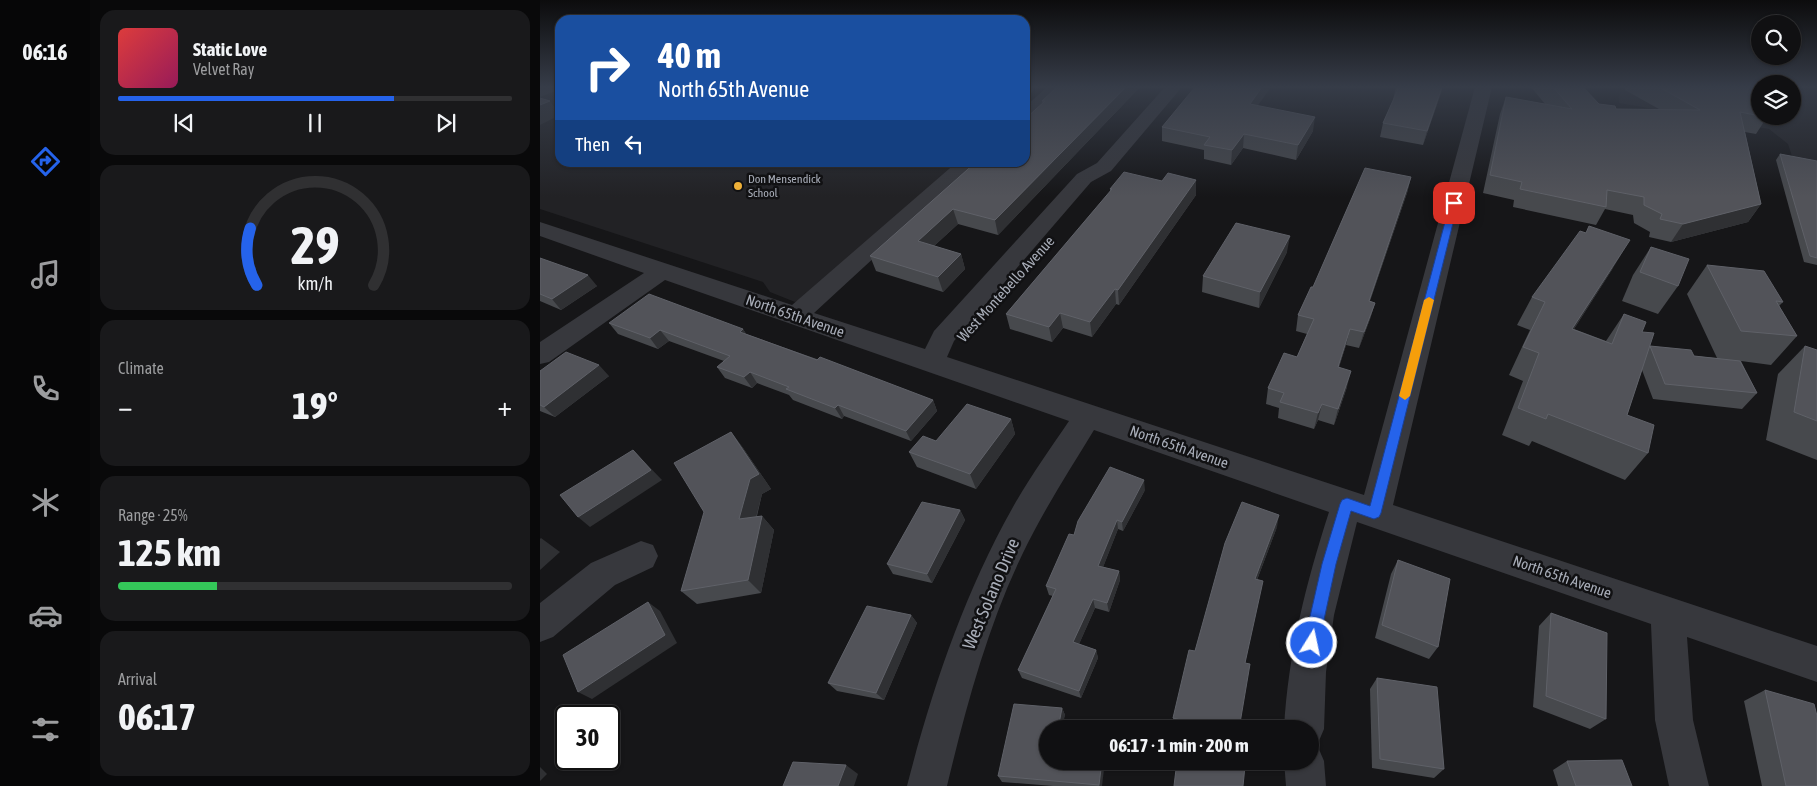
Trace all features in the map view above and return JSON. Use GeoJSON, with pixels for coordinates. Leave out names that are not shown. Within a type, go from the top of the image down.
{"type":"FeatureCollection","features":[{"type":"Feature","properties":{"kind":"street","name":"West Montebello Avenue"},"geometry":{"type":"LineString","coordinates":[[932,362],[962,342],[1099,183],[1104,167],[1142,124]]}},
{"type":"Feature","properties":{"kind":"street"},"geometry":{"type":"LineString","coordinates":[[1304,720],[1304,693],[1314,626],[1329,564],[1361,509],[1473,124]]}},
{"type":"Feature","properties":{"kind":"street"},"geometry":{"type":"LineString","coordinates":[[796,316],[963,167]]}},
{"type":"Feature","properties":{"kind":"street","name":"North 65th Avenue"},"geometry":{"type":"LineString","coordinates":[[540,229],[1817,664]]}},
{"type":"Feature","properties":{"kind":"street"},"geometry":{"type":"LineString","coordinates":[[540,355],[662,271]]}},
{"type":"Feature","properties":{"kind":"street","name":"West Solano Drive"},"geometry":{"type":"LineString","coordinates":[[927,786],[954,685],[1001,563],[1026,514],[1088,416]]}},
{"type":"Feature","properties":{"kind":"street"},"geometry":{"type":"LineString","coordinates":[[540,625],[572,597],[603,574],[641,556]]}},
{"type":"Feature","properties":{"kind":"street"},"geometry":{"type":"LineString","coordinates":[[1668,614],[1674,720],[1689,786]]}},
{"type":"Feature","properties":{"kind":"street"},"geometry":{"type":"LineString","coordinates":[[1305,770],[1306,786]]}},
{"type":"Feature","properties":{"kind":"shaded area","name":"Don Mensendick School"},"geometry":{"type":"Polygon","coordinates":[[[540,124],[555,124],[555,167],[956,167],[804,300],[795,302],[770,292],[763,282],[540,209],[540,124]]]}},
{"type":"Feature","properties":{"kind":"shaded area"},"geometry":{"type":"Polygon","coordinates":[[[1738,124],[1817,124],[1817,232],[1788,144],[1769,129],[1738,124]]]}},
{"type":"Feature","properties":{"kind":"building"},"geometry":{"type":"Polygon","coordinates":[[[1030,124],[1090,124],[995,220],[953,209],[918,241],[961,254],[938,277],[870,256],[970,167],[1030,167],[1030,124]]]}},
{"type":"Feature","properties":{"kind":"building"},"geometry":{"type":"Polygon","coordinates":[[[1165,124],[1311,124],[1298,145],[1244,134],[1232,150],[1204,145],[1210,137],[1162,127],[1165,124]]]}},
{"type":"Feature","properties":{"kind":"building"},"geometry":{"type":"Polygon","coordinates":[[[1387,124],[1429,124],[1427,131],[1387,124]]]}},
{"type":"Feature","properties":{"kind":"building"},"geometry":{"type":"Polygon","coordinates":[[[1501,124],[1743,124],[1761,204],[1683,224],[1660,219],[1662,214],[1644,205],[1644,197],[1607,190],[1606,207],[1520,189],[1522,182],[1490,175],[1501,124]]]}},
{"type":"Feature","properties":{"kind":"building"},"geometry":{"type":"Polygon","coordinates":[[[1780,154],[1817,161],[1817,258],[1810,256],[1780,154]]]}},
{"type":"Feature","properties":{"kind":"building"},"geometry":{"type":"Polygon","coordinates":[[[1365,168],[1411,177],[1369,301],[1375,303],[1364,332],[1350,329],[1338,367],[1351,371],[1338,409],[1322,404],[1318,413],[1280,402],[1284,393],[1268,388],[1284,353],[1297,357],[1314,319],[1298,315],[1311,287],[1313,287],[1365,168]]]}},
{"type":"Feature","properties":{"kind":"building"},"geometry":{"type":"Polygon","coordinates":[[[1124,172],[1162,181],[1168,173],[1196,180],[1118,290],[1115,289],[1090,322],[1060,313],[1049,327],[1006,314],[1112,189],[1110,189],[1124,172]]]}},
{"type":"Feature","properties":{"kind":"building"},"geometry":{"type":"Polygon","coordinates":[[[1236,223],[1290,236],[1260,292],[1203,276],[1236,223]]]}},
{"type":"Feature","properties":{"kind":"building"},"geometry":{"type":"Polygon","coordinates":[[[1589,226],[1630,240],[1572,329],[1612,344],[1624,314],[1646,322],[1642,332],[1654,333],[1627,415],[1654,425],[1648,453],[1548,414],[1546,419],[1518,408],[1539,353],[1523,347],[1545,302],[1532,297],[1580,231],[1586,233],[1589,226]]]}},
{"type":"Feature","properties":{"kind":"building"},"geometry":{"type":"Polygon","coordinates":[[[1651,247],[1689,259],[1678,286],[1640,272],[1651,247]]]}},
{"type":"Feature","properties":{"kind":"building"},"geometry":{"type":"Polygon","coordinates":[[[540,258],[588,275],[552,299],[540,294],[540,258]]]}},
{"type":"Feature","properties":{"kind":"building"},"geometry":{"type":"Polygon","coordinates":[[[1707,265],[1764,271],[1783,302],[1776,301],[1797,336],[1741,331],[1707,265]]]}},
{"type":"Feature","properties":{"kind":"building"},"geometry":{"type":"Polygon","coordinates":[[[649,294],[743,329],[740,332],[817,360],[820,357],[933,400],[906,431],[838,405],[835,408],[786,389],[789,387],[750,372],[744,377],[717,367],[730,356],[660,330],[650,338],[609,323],[649,294]]]}},
{"type":"Feature","properties":{"kind":"building"},"geometry":{"type":"Polygon","coordinates":[[[1650,346],[1691,350],[1694,356],[1740,361],[1757,393],[1665,384],[1650,346]]]}},
{"type":"Feature","properties":{"kind":"building"},"geometry":{"type":"Polygon","coordinates":[[[1805,346],[1817,350],[1817,421],[1794,412],[1805,346]]]}},
{"type":"Feature","properties":{"kind":"building"},"geometry":{"type":"Polygon","coordinates":[[[566,352],[599,365],[544,407],[540,405],[540,371],[566,352]]]}},
{"type":"Feature","properties":{"kind":"building"},"geometry":{"type":"Polygon","coordinates":[[[967,404],[1011,419],[970,474],[909,452],[923,436],[936,441],[967,404]]]}},
{"type":"Feature","properties":{"kind":"building"},"geometry":{"type":"Polygon","coordinates":[[[731,432],[759,474],[750,479],[739,519],[762,516],[748,580],[681,591],[704,512],[674,463],[731,432]]]}},
{"type":"Feature","properties":{"kind":"building"},"geometry":{"type":"Polygon","coordinates":[[[633,450],[651,470],[578,517],[560,495],[633,450]]]}},
{"type":"Feature","properties":{"kind":"building"},"geometry":{"type":"Polygon","coordinates":[[[1110,467],[1144,480],[1122,522],[1117,520],[1098,566],[1119,571],[1107,603],[1093,599],[1073,642],[1096,650],[1079,691],[1018,670],[1056,589],[1046,586],[1069,534],[1074,535],[1078,521],[1110,467]]]}},
{"type":"Feature","properties":{"kind":"building"},"geometry":{"type":"Polygon","coordinates":[[[922,502],[960,510],[927,574],[887,564],[922,502]]]}},
{"type":"Feature","properties":{"kind":"building"},"geometry":{"type":"Polygon","coordinates":[[[1242,502],[1279,515],[1255,579],[1263,581],[1245,663],[1250,664],[1241,720],[1181,720],[1173,718],[1189,650],[1195,651],[1225,543],[1242,502]]]}},
{"type":"Feature","properties":{"kind":"building"},"geometry":{"type":"Polygon","coordinates":[[[1398,560],[1450,579],[1438,647],[1382,625],[1398,560]]]}},
{"type":"Feature","properties":{"kind":"building"},"geometry":{"type":"Polygon","coordinates":[[[648,602],[665,635],[578,692],[563,655],[648,602]]]}},
{"type":"Feature","properties":{"kind":"building"},"geometry":{"type":"Polygon","coordinates":[[[867,606],[911,615],[876,693],[828,683],[867,606]]]}},
{"type":"Feature","properties":{"kind":"building"},"geometry":{"type":"Polygon","coordinates":[[[1551,613],[1607,633],[1606,719],[1546,696],[1551,613]]]}},
{"type":"Feature","properties":{"kind":"building"},"geometry":{"type":"Polygon","coordinates":[[[1377,678],[1437,687],[1444,769],[1380,759],[1377,678]]]}},
{"type":"Feature","properties":{"kind":"building"},"geometry":{"type":"Polygon","coordinates":[[[1765,690],[1814,704],[1817,716],[1817,786],[1786,786],[1765,690]]]}},
{"type":"Feature","properties":{"kind":"building"},"geometry":{"type":"Polygon","coordinates":[[[1014,704],[1062,708],[1060,720],[1039,720],[1039,770],[1101,770],[1099,785],[998,776],[1014,704]]]}},
{"type":"Feature","properties":{"kind":"building"},"geometry":{"type":"Polygon","coordinates":[[[1622,760],[1632,786],[1576,786],[1567,761],[1622,760]]]}},
{"type":"Feature","properties":{"kind":"building"},"geometry":{"type":"Polygon","coordinates":[[[793,762],[846,765],[838,786],[783,786],[793,762]]]}},
{"type":"Feature","properties":{"kind":"building"},"geometry":{"type":"Polygon","coordinates":[[[1176,770],[1245,770],[1243,786],[1174,786],[1176,770]]]}},
{"type":"Feature","properties":{"kind":"slow traffic"},"geometry":{"type":"LineString","coordinates":[[1405,396],[1429,300]]}},
{"type":"Feature","properties":{"kind":"place","name":"Don Mensendick School"},"geometry":{"type":"Point","coordinates":[738,186]}},
{"type":"Feature","properties":{"kind":"route"},"geometry":{"type":"LineString","coordinates":[[1312,643],[1314,626],[1329,564],[1347,504],[1374,513],[1454,203]]}}]}
